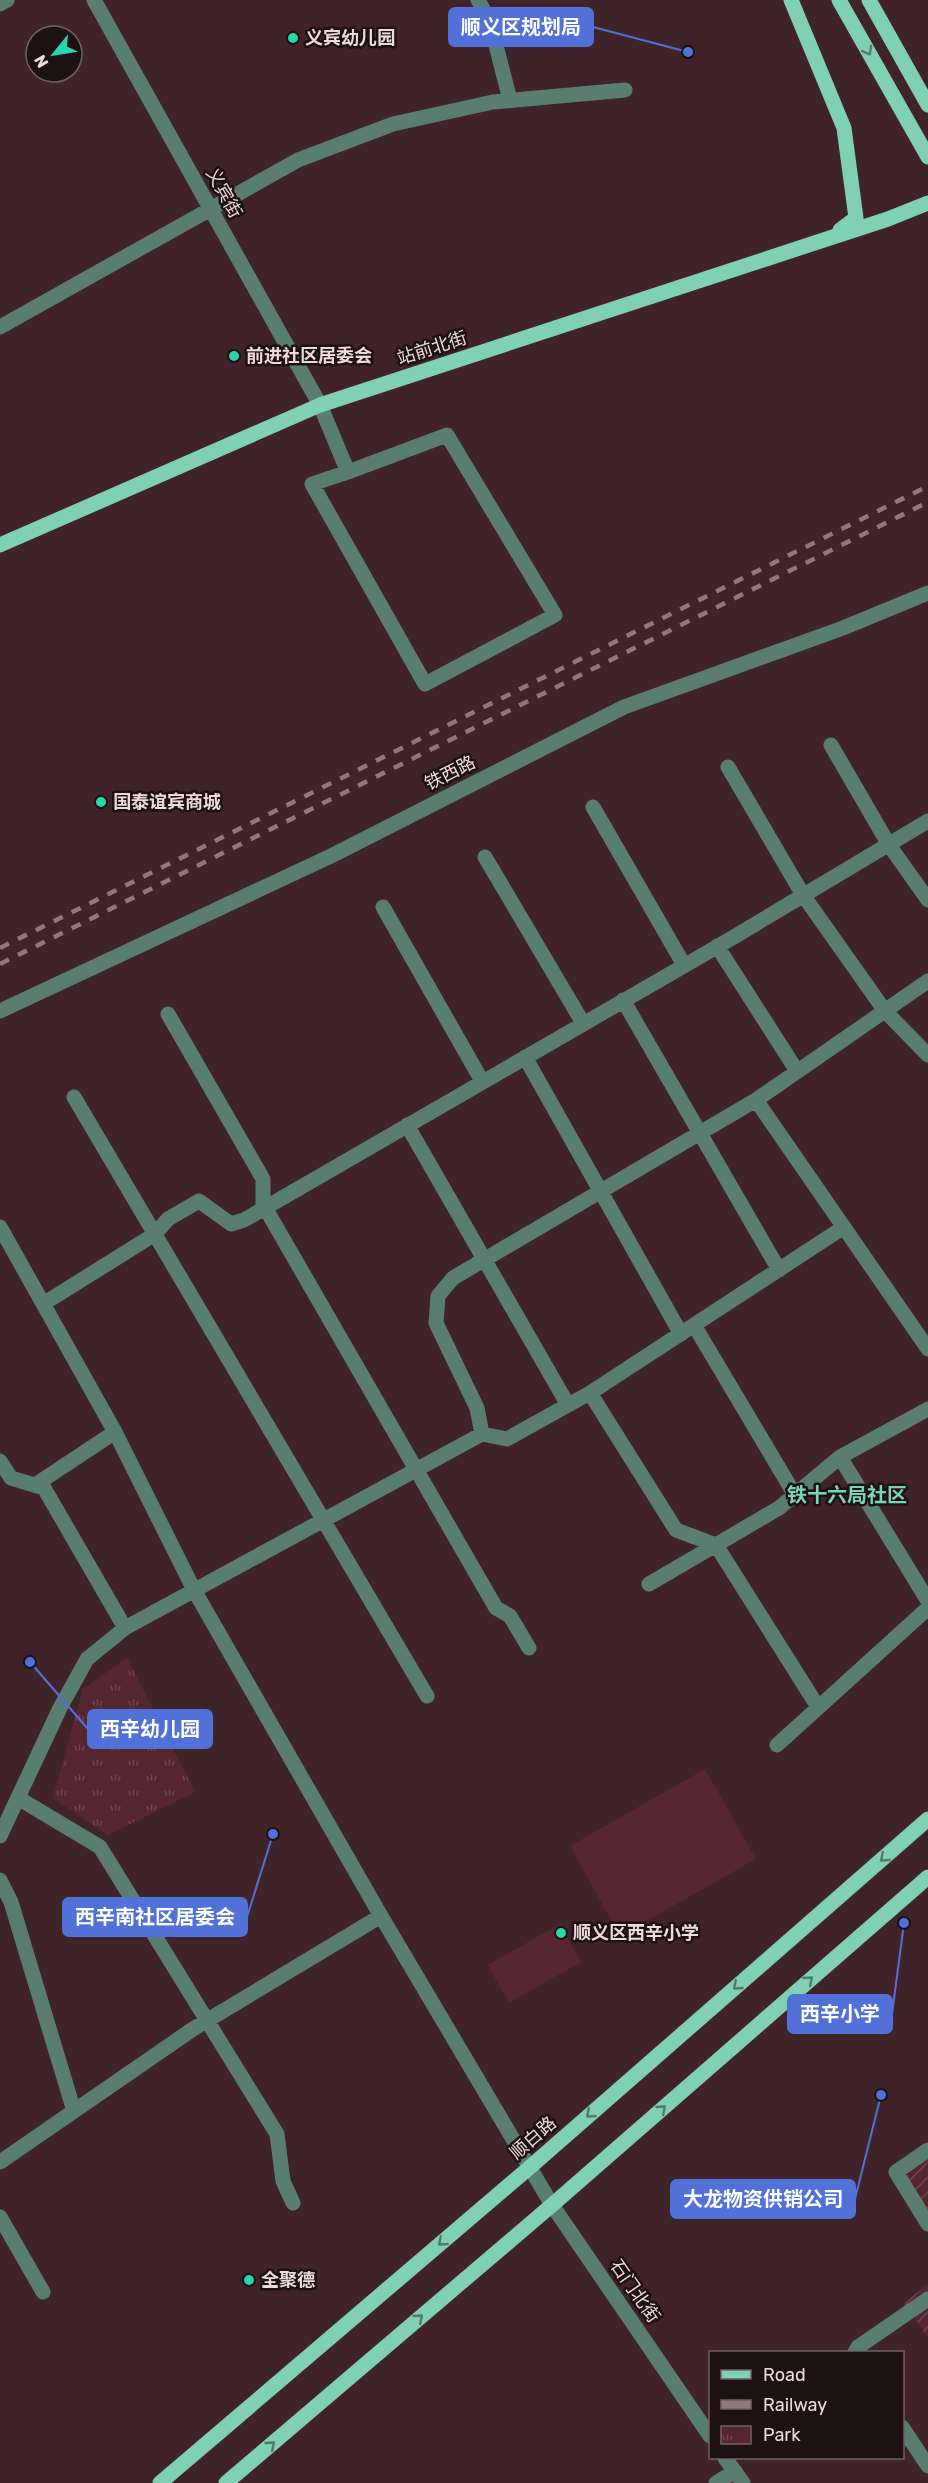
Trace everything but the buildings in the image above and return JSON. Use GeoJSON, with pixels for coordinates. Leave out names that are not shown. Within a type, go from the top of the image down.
{"type":"FeatureCollection","features":[{"type":"Feature","properties":{"kind":"main road"},"geometry":{"type":"LineString","coordinates":[[791,0],[844,128],[856,218],[831,237]]}},
{"type":"Feature","properties":{"kind":"main road"},"geometry":{"type":"LineString","coordinates":[[839,0],[928,157]]}},
{"type":"Feature","properties":{"kind":"main road"},"geometry":{"type":"LineString","coordinates":[[869,0],[928,105]]}},
{"type":"Feature","properties":{"kind":"main road","name":"站前北街"},"geometry":{"type":"LineString","coordinates":[[0,545],[320,405],[888,219],[928,203]]}},
{"type":"Feature","properties":{"kind":"main road","name":"顺白路"},"geometry":{"type":"LineString","coordinates":[[160,2483],[529,2168],[928,1819]]}},
{"type":"Feature","properties":{"kind":"main road"},"geometry":{"type":"LineString","coordinates":[[226,2483],[552,2205],[928,1877]]}},
{"type":"Feature","properties":{"kind":"street"},"geometry":{"type":"LineString","coordinates":[[0,4],[7,0]]}},
{"type":"Feature","properties":{"kind":"street","name":"义宾街"},"geometry":{"type":"LineString","coordinates":[[94,0],[320,405],[348,471]]}},
{"type":"Feature","properties":{"kind":"street"},"geometry":{"type":"LineString","coordinates":[[478,0],[490,22],[510,100]]}},
{"type":"Feature","properties":{"kind":"street"},"geometry":{"type":"LineString","coordinates":[[0,327],[210,207],[298,160],[393,124],[510,100],[625,90]]}},
{"type":"Feature","properties":{"kind":"street"},"geometry":{"type":"LineString","coordinates":[[447,435],[555,615],[425,684],[312,484],[348,471],[447,435]]}},
{"type":"Feature","properties":{"kind":"street","name":"铁西路"},"geometry":{"type":"LineString","coordinates":[[0,1011],[331,856],[624,707],[843,628],[928,593]]}},
{"type":"Feature","properties":{"kind":"street"},"geometry":{"type":"LineString","coordinates":[[831,745],[889,845],[928,900]]}},
{"type":"Feature","properties":{"kind":"street"},"geometry":{"type":"LineString","coordinates":[[728,767],[803,895],[885,1011],[928,1055]]}},
{"type":"Feature","properties":{"kind":"street"},"geometry":{"type":"LineString","coordinates":[[593,807],[684,965]]}},
{"type":"Feature","properties":{"kind":"street"},"geometry":{"type":"LineString","coordinates":[[43,1304],[155,1234],[168,1219],[199,1201],[231,1224],[244,1220],[928,821]]}},
{"type":"Feature","properties":{"kind":"street"},"geometry":{"type":"LineString","coordinates":[[485,857],[583,1023]]}},
{"type":"Feature","properties":{"kind":"street"},"geometry":{"type":"LineString","coordinates":[[382,907],[483,1081]]}},
{"type":"Feature","properties":{"kind":"street"},"geometry":{"type":"LineString","coordinates":[[717,946],[797,1071]]}},
{"type":"Feature","properties":{"kind":"street"},"geometry":{"type":"LineString","coordinates":[[482,1434],[477,1408],[436,1323],[438,1296],[453,1278],[756,1100],[928,981]]}},
{"type":"Feature","properties":{"kind":"street"},"geometry":{"type":"LineString","coordinates":[[623,1000],[778,1269]]}},
{"type":"Feature","properties":{"kind":"street"},"geometry":{"type":"LineString","coordinates":[[168,1014],[263,1179],[265,1208],[496,1608],[510,1616],[529,1648]]}},
{"type":"Feature","properties":{"kind":"street"},"geometry":{"type":"LineString","coordinates":[[525,1056],[681,1334]]}},
{"type":"Feature","properties":{"kind":"street"},"geometry":{"type":"LineString","coordinates":[[74,1097],[427,1696]]}},
{"type":"Feature","properties":{"kind":"street"},"geometry":{"type":"LineString","coordinates":[[756,1100],[928,1349]]}},
{"type":"Feature","properties":{"kind":"street"},"geometry":{"type":"LineString","coordinates":[[407,1125],[568,1405]]}},
{"type":"Feature","properties":{"kind":"street","name":"石门北街"},"geometry":{"type":"LineString","coordinates":[[0,1227],[115,1432],[194,1590],[529,2168],[709,2433]]}},
{"type":"Feature","properties":{"kind":"street"},"geometry":{"type":"LineString","coordinates":[[0,1836],[60,1708],[87,1659],[125,1629],[482,1434],[507,1439],[590,1393],[844,1227]]}},
{"type":"Feature","properties":{"kind":"street"},"geometry":{"type":"LineString","coordinates":[[694,1325],[795,1495]]}},
{"type":"Feature","properties":{"kind":"street"},"geometry":{"type":"LineString","coordinates":[[590,1393],[676,1530],[716,1545],[818,1707]]}},
{"type":"Feature","properties":{"kind":"street"},"geometry":{"type":"LineString","coordinates":[[649,1584],[779,1508],[840,1457],[928,1408]]}},
{"type":"Feature","properties":{"kind":"street"},"geometry":{"type":"LineString","coordinates":[[35,1485],[115,1432]]}},
{"type":"Feature","properties":{"kind":"street"},"geometry":{"type":"LineString","coordinates":[[840,1457],[928,1600]]}},
{"type":"Feature","properties":{"kind":"street"},"geometry":{"type":"LineString","coordinates":[[0,1461],[11,1478],[44,1488],[125,1629]]}},
{"type":"Feature","properties":{"kind":"street"},"geometry":{"type":"LineString","coordinates":[[777,1745],[928,1608]]}},
{"type":"Feature","properties":{"kind":"street"},"geometry":{"type":"LineString","coordinates":[[18,1798],[100,1847],[278,2134],[283,2181],[293,2203]]}},
{"type":"Feature","properties":{"kind":"street"},"geometry":{"type":"LineString","coordinates":[[0,1880],[11,1902],[74,2111]]}},
{"type":"Feature","properties":{"kind":"street"},"geometry":{"type":"LineString","coordinates":[[0,2162],[207,2020],[381,1916]]}},
{"type":"Feature","properties":{"kind":"street"},"geometry":{"type":"LineString","coordinates":[[928,2150],[896,2172],[928,2224]]}},
{"type":"Feature","properties":{"kind":"street"},"geometry":{"type":"LineString","coordinates":[[0,2217],[43,2292]]}},
{"type":"Feature","properties":{"kind":"street"},"geometry":{"type":"LineString","coordinates":[[856,2351],[858,2347],[928,2299]]}},
{"type":"Feature","properties":{"kind":"street"},"geometry":{"type":"LineString","coordinates":[[904,2429],[928,2466]]}},
{"type":"Feature","properties":{"kind":"street"},"geometry":{"type":"LineString","coordinates":[[716,2483],[739,2477],[726,2459]]}},
{"type":"Feature","properties":{"kind":"green space"},"geometry":{"type":"Polygon","coordinates":[[[127,1658],[195,1792],[108,1835],[53,1798],[83,1689],[127,1658]]]}},
{"type":"Feature","properties":{"kind":"green space"},"geometry":{"type":"Polygon","coordinates":[[[705,1769],[756,1859],[620,1936],[570,1846],[705,1769]]]}},
{"type":"Feature","properties":{"kind":"green space"},"geometry":{"type":"Polygon","coordinates":[[[560,1924],[581,1962],[509,2003],[488,1965],[560,1924]]]}},
{"type":"Feature","properties":{"kind":"green space"},"geometry":{"type":"Polygon","coordinates":[[[928,2154],[928,2230],[895,2177],[928,2154]]]}},
{"type":"Feature","properties":{"kind":"green space"},"geometry":{"type":"Polygon","coordinates":[[[928,2284],[928,2338],[904,2303],[928,2284]]]}},
{"type":"Feature","properties":{"kind":"railway"},"geometry":{"type":"LineString","coordinates":[[0,948],[928,486]]}},
{"type":"Feature","properties":{"kind":"railway"},"geometry":{"type":"LineString","coordinates":[[0,964],[928,502]]}},
{"type":"Feature","properties":{"kind":"place","name":"义宾幼儿园"},"geometry":{"type":"Point","coordinates":[293,38]}},
{"type":"Feature","properties":{"kind":"place","name":"顺义区规划局"},"geometry":{"type":"Point","coordinates":[688,52]}},
{"type":"Feature","properties":{"kind":"place","name":"前进社区居委会"},"geometry":{"type":"Point","coordinates":[234,356]}},
{"type":"Feature","properties":{"kind":"place","name":"国泰谊宾商城"},"geometry":{"type":"Point","coordinates":[101,802]}},
{"type":"Feature","properties":{"kind":"place","name":"西辛幼儿园"},"geometry":{"type":"Point","coordinates":[30,1662]}},
{"type":"Feature","properties":{"kind":"place","name":"西辛南社区居委会"},"geometry":{"type":"Point","coordinates":[273,1834]}},
{"type":"Feature","properties":{"kind":"place","name":"西辛小学"},"geometry":{"type":"Point","coordinates":[904,1923]}},
{"type":"Feature","properties":{"kind":"place","name":"顺义区西辛小学"},"geometry":{"type":"Point","coordinates":[561,1933]}},
{"type":"Feature","properties":{"kind":"place","name":"大龙物资供销公司"},"geometry":{"type":"Point","coordinates":[881,2095]}},
{"type":"Feature","properties":{"kind":"place","name":"全聚德"},"geometry":{"type":"Point","coordinates":[249,2280]}},
{"type":"Feature","properties":{"kind":"district","name":"铁十六局社区"},"geometry":{"type":"Point","coordinates":[847,1495]}}]}
